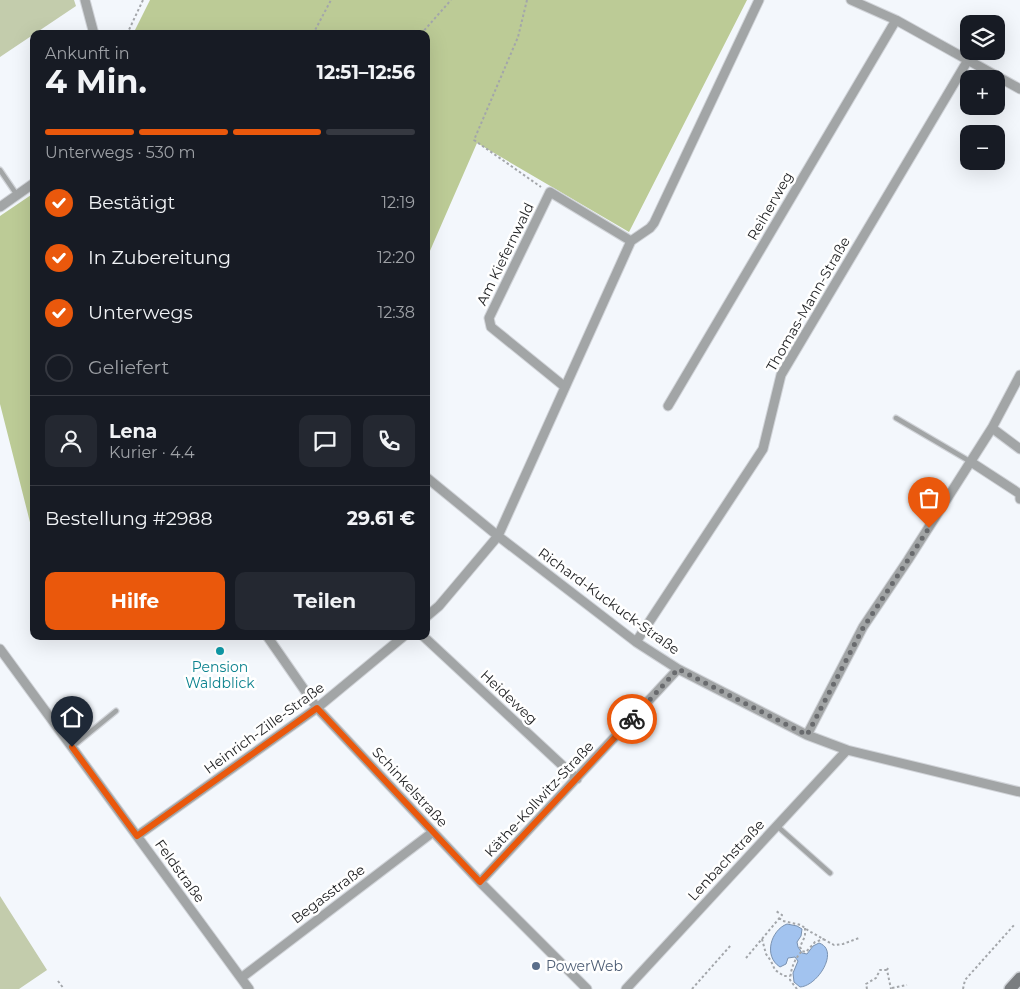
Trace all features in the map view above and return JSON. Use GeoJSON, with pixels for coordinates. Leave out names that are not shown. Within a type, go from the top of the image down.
{"type":"FeatureCollection","features":[{"type":"Feature","properties":{"kind":"main road"},"geometry":{"type":"LineString","coordinates":[[1010,989],[1020,978]]}},
{"type":"Feature","properties":{"kind":"street"},"geometry":{"type":"LineString","coordinates":[[85,0],[93,30]]}},
{"type":"Feature","properties":{"kind":"street"},"geometry":{"type":"LineString","coordinates":[[430,614],[439,606],[498,536],[631,241],[654,223],[759,0]]}},
{"type":"Feature","properties":{"kind":"street"},"geometry":{"type":"LineString","coordinates":[[851,0],[896,20],[960,56]]}},
{"type":"Feature","properties":{"kind":"street","name":"Reiherweg"},"geometry":{"type":"LineString","coordinates":[[668,406],[896,20]]}},
{"type":"Feature","properties":{"kind":"street"},"geometry":{"type":"LineString","coordinates":[[968,60],[1020,89]]}},
{"type":"Feature","properties":{"kind":"street","name":"Thomas-Mann-Straße"},"geometry":{"type":"LineString","coordinates":[[636,642],[763,449],[781,375],[968,60]]}},
{"type":"Feature","properties":{"kind":"street"},"geometry":{"type":"LineString","coordinates":[[0,207],[30,186]]}},
{"type":"Feature","properties":{"kind":"street","name":"Am Kiefernwald"},"geometry":{"type":"LineString","coordinates":[[565,387],[491,327],[489,318],[550,192],[631,241]]}},
{"type":"Feature","properties":{"kind":"street"},"geometry":{"type":"LineString","coordinates":[[807,735],[863,628],[971,462],[1020,376]]}},
{"type":"Feature","properties":{"kind":"street"},"geometry":{"type":"LineString","coordinates":[[992,428],[1020,449]]}},
{"type":"Feature","properties":{"kind":"street"},"geometry":{"type":"LineString","coordinates":[[971,462],[1020,494],[1020,499]]}},
{"type":"Feature","properties":{"kind":"street","name":"Richard-Kuckuck-Straße"},"geometry":{"type":"LineString","coordinates":[[430,480],[498,536],[636,642],[678,669],[807,735],[847,750],[1020,792]]}},
{"type":"Feature","properties":{"kind":"street","name":"Schinkelstraße"},"geometry":{"type":"LineString","coordinates":[[270,640],[317,708],[480,882],[587,989]]}},
{"type":"Feature","properties":{"kind":"street","name":"Heinrich-Zille-Straße"},"geometry":{"type":"LineString","coordinates":[[137,836],[317,708],[399,640]]}},
{"type":"Feature","properties":{"kind":"street","name":"Heideweg"},"geometry":{"type":"LineString","coordinates":[[427,640],[577,779]]}},
{"type":"Feature","properties":{"kind":"street","name":"Feldstraße"},"geometry":{"type":"LineString","coordinates":[[0,649],[249,989]]}},
{"type":"Feature","properties":{"kind":"street","name":"Käthe-Kollwitz-Straße"},"geometry":{"type":"LineString","coordinates":[[480,882],[678,669]]}},
{"type":"Feature","properties":{"kind":"street","name":"Lenbachstraße"},"geometry":{"type":"LineString","coordinates":[[626,989],[847,750]]}},
{"type":"Feature","properties":{"kind":"street","name":"Begasstraße"},"geometry":{"type":"LineString","coordinates":[[241,978],[432,832]]}},
{"type":"Feature","properties":{"kind":"lane"},"geometry":{"type":"LineString","coordinates":[[0,170],[17,195]]}},
{"type":"Feature","properties":{"kind":"lane"},"geometry":{"type":"LineString","coordinates":[[896,418],[971,462]]}},
{"type":"Feature","properties":{"kind":"lane"},"geometry":{"type":"LineString","coordinates":[[72,747],[116,711]]}},
{"type":"Feature","properties":{"kind":"lane"},"geometry":{"type":"LineString","coordinates":[[777,826],[830,873]]}},
{"type":"Feature","properties":{"kind":"path"},"geometry":{"type":"LineString","coordinates":[[129,30],[143,0]]}},
{"type":"Feature","properties":{"kind":"path"},"geometry":{"type":"LineString","coordinates":[[315,30],[332,0]]}},
{"type":"Feature","properties":{"kind":"path"},"geometry":{"type":"LineString","coordinates":[[424,30],[450,0]]}},
{"type":"Feature","properties":{"kind":"path"},"geometry":{"type":"LineString","coordinates":[[527,0],[518,37],[474,140],[550,192]]}},
{"type":"Feature","properties":{"kind":"path"},"geometry":{"type":"LineString","coordinates":[[746,958],[782,915],[776,910]]}},
{"type":"Feature","properties":{"kind":"path"},"geometry":{"type":"LineString","coordinates":[[780,918],[783,921],[797,923],[837,945],[849,943],[859,938]]}},
{"type":"Feature","properties":{"kind":"path"},"geometry":{"type":"LineString","coordinates":[[963,989],[965,980],[1015,924]]}},
{"type":"Feature","properties":{"kind":"path"},"geometry":{"type":"LineString","coordinates":[[802,951],[800,947],[805,936],[805,928]]}},
{"type":"Feature","properties":{"kind":"path"},"geometry":{"type":"LineString","coordinates":[[762,939],[766,954],[775,970],[784,976],[790,976]]}},
{"type":"Feature","properties":{"kind":"path"},"geometry":{"type":"LineString","coordinates":[[797,989],[790,980],[796,958],[802,951],[806,952],[815,942],[825,939]]}},
{"type":"Feature","properties":{"kind":"path"},"geometry":{"type":"LineString","coordinates":[[692,989],[731,945]]}},
{"type":"Feature","properties":{"kind":"path"},"geometry":{"type":"LineString","coordinates":[[867,989],[866,984],[874,980],[880,970],[887,969],[891,989],[907,985]]}},
{"type":"Feature","properties":{"kind":"path"},"geometry":{"type":"LineString","coordinates":[[58,980],[64,989]]}},
{"type":"Feature","properties":{"kind":"green space"},"geometry":{"type":"Polygon","coordinates":[[[0,0],[74,0],[76,6],[40,30],[30,30],[30,37],[0,57],[0,0]]]}},
{"type":"Feature","properties":{"kind":"green space"},"geometry":{"type":"Polygon","coordinates":[[[150,0],[747,0],[629,232],[477,143],[430,251],[430,30],[135,30],[150,0]]]}},
{"type":"Feature","properties":{"kind":"green space"},"geometry":{"type":"Polygon","coordinates":[[[30,196],[30,522],[0,404],[0,216],[30,196]]]}},
{"type":"Feature","properties":{"kind":"green space"},"geometry":{"type":"Polygon","coordinates":[[[0,896],[47,970],[19,989],[0,989],[0,896]]]}},
{"type":"Feature","properties":{"kind":"water"},"geometry":{"type":"Polygon","coordinates":[[[787,924],[802,929],[801,936],[797,942],[802,953],[807,954],[813,946],[819,943],[825,947],[827,953],[824,967],[814,981],[800,987],[794,982],[793,973],[798,961],[795,957],[788,958],[786,964],[780,967],[772,956],[771,944],[773,937],[781,927],[787,924]]]}},
{"type":"Feature","properties":{"kind":"way so far"},"geometry":{"type":"LineString","coordinates":[[632,719],[678,669],[807,735],[863,628],[929,528]]}},
{"type":"Feature","properties":{"kind":"place","name":"Pension Waldblick"},"geometry":{"type":"Point","coordinates":[220,651]}},
{"type":"Feature","properties":{"kind":"place","name":"PowerWeb"},"geometry":{"type":"Point","coordinates":[536,966]}},
{"type":"Feature","properties":{"kind":"route"},"geometry":{"type":"LineString","coordinates":[[72,747],[137,836],[317,708],[480,882],[632,719]]}}]}
